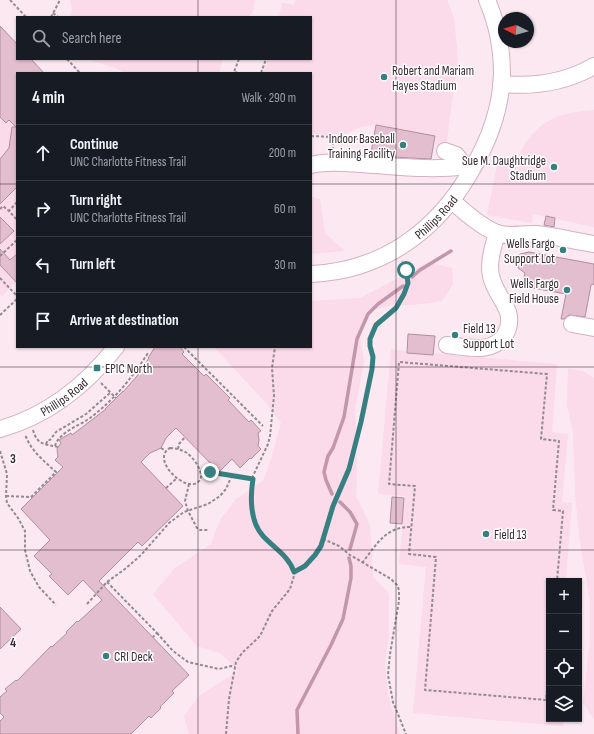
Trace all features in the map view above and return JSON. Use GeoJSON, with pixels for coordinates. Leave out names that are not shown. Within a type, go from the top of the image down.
{"type":"FeatureCollection","features":[{"type":"Feature","properties":{"kind":"street","name":"Phillips Road"},"geometry":{"type":"LineString","coordinates":[[312,274],[333,272],[352,267],[397,249],[429,225],[452,201],[468,168],[484,147],[494,122],[501,84],[500,43],[494,19],[487,0]]}},
{"type":"Feature","properties":{"kind":"street"},"geometry":{"type":"LineString","coordinates":[[501,84],[528,86],[543,84],[571,76],[594,66]]}},
{"type":"Feature","properties":{"kind":"street"},"geometry":{"type":"LineString","coordinates":[[445,151],[456,155],[468,168]]}},
{"type":"Feature","properties":{"kind":"street"},"geometry":{"type":"LineString","coordinates":[[312,165],[332,163],[468,168]]}},
{"type":"Feature","properties":{"kind":"street"},"geometry":{"type":"LineString","coordinates":[[452,201],[476,221],[497,233],[507,236],[536,234],[594,244]]}},
{"type":"Feature","properties":{"kind":"street"},"geometry":{"type":"LineString","coordinates":[[447,345],[487,348],[496,344],[507,331],[509,321],[507,311],[496,291],[491,275],[492,252],[497,233]]}},
{"type":"Feature","properties":{"kind":"street"},"geometry":{"type":"LineString","coordinates":[[572,324],[594,328]]}},
{"type":"Feature","properties":{"kind":"street","name":"Phillips Road"},"geometry":{"type":"LineString","coordinates":[[0,430],[31,418],[57,403],[85,380],[115,348]]}},
{"type":"Feature","properties":{"kind":"path"},"geometry":{"type":"LineString","coordinates":[[10,0],[25,16]]}},
{"type":"Feature","properties":{"kind":"path"},"geometry":{"type":"LineString","coordinates":[[52,16],[60,0]]}},
{"type":"Feature","properties":{"kind":"path"},"geometry":{"type":"LineString","coordinates":[[53,13],[57,16]]}},
{"type":"Feature","properties":{"kind":"path"},"geometry":{"type":"LineString","coordinates":[[68,60],[79,72]]}},
{"type":"Feature","properties":{"kind":"path"},"geometry":{"type":"LineString","coordinates":[[234,72],[239,60]]}},
{"type":"Feature","properties":{"kind":"path"},"geometry":{"type":"LineString","coordinates":[[261,72],[266,60]]}},
{"type":"Feature","properties":{"kind":"path"},"geometry":{"type":"LineString","coordinates":[[312,136],[360,139]]}},
{"type":"Feature","properties":{"kind":"path"},"geometry":{"type":"LineString","coordinates":[[332,163],[333,137]]}},
{"type":"Feature","properties":{"kind":"path"},"geometry":{"type":"LineString","coordinates":[[9,211],[16,203]]}},
{"type":"Feature","properties":{"kind":"path"},"geometry":{"type":"LineString","coordinates":[[0,209],[3,206],[16,219]]}},
{"type":"Feature","properties":{"kind":"path"},"geometry":{"type":"LineString","coordinates":[[0,256],[16,241]]}},
{"type":"Feature","properties":{"kind":"path"},"geometry":{"type":"LineString","coordinates":[[294,572],[305,566],[315,555],[323,539],[333,506],[349,469],[372,369],[373,357],[370,343],[372,333],[381,320],[396,308],[407,287],[407,274],[402,260]]}},
{"type":"Feature","properties":{"kind":"path"},"geometry":{"type":"LineString","coordinates":[[0,278],[16,295]]}},
{"type":"Feature","properties":{"kind":"path"},"geometry":{"type":"LineString","coordinates":[[0,315],[16,300]]}},
{"type":"Feature","properties":{"kind":"path"},"geometry":{"type":"LineString","coordinates":[[185,348],[262,426]]}},
{"type":"Feature","properties":{"kind":"path"},"geometry":{"type":"LineString","coordinates":[[226,734],[229,699],[238,659],[242,653],[260,636],[272,612],[290,589],[294,580],[294,572],[291,565],[258,529],[252,505],[251,493],[253,479],[270,436],[274,396],[272,368],[276,348]]}},
{"type":"Feature","properties":{"kind":"path"},"geometry":{"type":"LineString","coordinates":[[55,446],[60,436],[89,419],[115,398],[130,380],[148,353]]}},
{"type":"Feature","properties":{"kind":"path"},"geometry":{"type":"LineString","coordinates":[[547,686],[546,700],[425,690],[436,557],[409,554],[415,486],[389,484],[399,362],[547,374],[541,439],[559,441],[553,510],[563,510],[557,578]]}},
{"type":"Feature","properties":{"kind":"path"},"geometry":{"type":"LineString","coordinates":[[99,381],[115,398]]}},
{"type":"Feature","properties":{"kind":"path"},"geometry":{"type":"LineString","coordinates":[[46,444],[56,432],[86,414],[110,393]]}},
{"type":"Feature","properties":{"kind":"path"},"geometry":{"type":"LineString","coordinates":[[33,430],[38,441],[58,447]]}},
{"type":"Feature","properties":{"kind":"path"},"geometry":{"type":"LineString","coordinates":[[6,496],[31,497],[56,472],[32,448],[25,433]]}},
{"type":"Feature","properties":{"kind":"path"},"geometry":{"type":"LineString","coordinates":[[178,449],[179,444],[185,437]]}},
{"type":"Feature","properties":{"kind":"path"},"geometry":{"type":"LineString","coordinates":[[161,448],[166,451]]}},
{"type":"Feature","properties":{"kind":"path"},"geometry":{"type":"LineString","coordinates":[[170,448],[178,449],[188,454],[194,460],[200,473],[200,480],[198,482],[189,484],[177,478],[169,470],[165,463],[164,456],[166,451],[170,448]]}},
{"type":"Feature","properties":{"kind":"path"},"geometry":{"type":"LineString","coordinates":[[0,451],[7,474],[6,496],[9,508],[18,518],[25,531],[25,550],[30,571],[39,587],[56,605]]}},
{"type":"Feature","properties":{"kind":"path"},"geometry":{"type":"LineString","coordinates":[[200,473],[214,472],[253,479]]}},
{"type":"Feature","properties":{"kind":"path"},"geometry":{"type":"LineString","coordinates":[[87,604],[107,582],[135,560],[169,523],[188,511],[208,504],[220,496],[226,489],[232,475]]}},
{"type":"Feature","properties":{"kind":"path"},"geometry":{"type":"LineString","coordinates":[[166,488],[177,478]]}},
{"type":"Feature","properties":{"kind":"path"},"geometry":{"type":"LineString","coordinates":[[189,484],[186,501],[188,511],[197,528],[200,530],[208,530]]}},
{"type":"Feature","properties":{"kind":"path"},"geometry":{"type":"LineString","coordinates":[[362,562],[386,534],[401,526],[412,527]]}},
{"type":"Feature","properties":{"kind":"path"},"geometry":{"type":"LineString","coordinates":[[323,539],[339,546],[395,582],[399,590],[398,608],[388,675],[393,702],[406,734]]}},
{"type":"Feature","properties":{"kind":"path"},"geometry":{"type":"LineString","coordinates":[[107,582],[182,659],[188,662],[219,669],[230,666],[235,667]]}},
{"type":"Feature","properties":{"kind":"path"},"geometry":{"type":"LineString","coordinates":[[153,637],[157,633]]}},
{"type":"Feature","properties":{"kind":"shaded area"},"geometry":{"type":"Polygon","coordinates":[[[0,0],[594,0],[594,734],[0,734],[0,0]]]}},
{"type":"Feature","properties":{"kind":"shaded area"},"geometry":{"type":"Polygon","coordinates":[[[70,0],[255,0],[253,12],[249,16],[70,16],[72,10],[70,0]]]}},
{"type":"Feature","properties":{"kind":"shaded area","name":"Robert and Mariam Hayes Stadium"},"geometry":{"type":"Polygon","coordinates":[[[296,0],[447,0],[454,18],[458,59],[446,147],[435,145],[436,136],[376,125],[360,127],[343,135],[312,134],[312,72],[263,72],[268,60],[312,60],[312,16],[279,16],[282,3],[294,5],[296,0]]]}},
{"type":"Feature","properties":{"kind":"shaded area"},"geometry":{"type":"Polygon","coordinates":[[[88,60],[223,60],[219,72],[124,72],[113,67],[88,60]]]}},
{"type":"Feature","properties":{"kind":"shaded area"},"geometry":{"type":"Polygon","coordinates":[[[0,93],[16,99],[16,255],[10,260],[16,282],[2,296],[0,294],[0,93]]]}},
{"type":"Feature","properties":{"kind":"shaded area","name":"Sue M. Daughtridge Stadium"},"geometry":{"type":"Polygon","coordinates":[[[594,110],[594,227],[533,214],[532,223],[487,215],[497,166],[512,159],[516,161],[530,137],[546,122],[567,114],[594,110]]]}},
{"type":"Feature","properties":{"kind":"shaded area"},"geometry":{"type":"Polygon","coordinates":[[[312,197],[320,199],[325,233],[345,251],[312,254],[312,197]]]}},
{"type":"Feature","properties":{"kind":"shaded area"},"geometry":{"type":"Polygon","coordinates":[[[429,262],[452,268],[453,284],[442,301],[413,305],[392,305],[370,311],[359,329],[364,362],[355,409],[357,470],[356,496],[370,525],[373,576],[389,594],[389,634],[385,664],[388,695],[400,734],[189,734],[184,716],[199,696],[238,671],[222,654],[197,646],[153,594],[175,568],[211,544],[220,520],[236,499],[263,481],[281,423],[267,404],[215,348],[312,348],[312,301],[360,298],[429,262]]]}},
{"type":"Feature","properties":{"kind":"shaded area","name":"Field 13"},"geometry":{"type":"Polygon","coordinates":[[[391,349],[407,351],[407,353],[433,355],[433,353],[557,364],[552,432],[568,434],[562,502],[572,503],[566,578],[546,578],[546,722],[564,722],[563,726],[413,713],[426,567],[399,564],[405,496],[378,494],[391,349]]]}},
{"type":"Feature","properties":{"kind":"shaded area"},"geometry":{"type":"Polygon","coordinates":[[[568,369],[583,371],[594,378],[594,719],[583,703],[590,641],[590,602],[580,542],[575,494],[573,433],[567,405],[568,369]]]}},
{"type":"Feature","properties":{"kind":"building"},"geometry":{"type":"Polygon","coordinates":[[[0,26],[16,43],[16,60],[32,60],[43,72],[16,72],[16,127],[9,120],[6,123],[0,117],[0,26]]]}},
{"type":"Feature","properties":{"kind":"building","name":"Indoor Baseball Training Facility"},"geometry":{"type":"Polygon","coordinates":[[[376,125],[435,136],[431,159],[391,157],[371,153],[376,125]]]}},
{"type":"Feature","properties":{"kind":"building"},"geometry":{"type":"Polygon","coordinates":[[[12,127],[16,127],[16,188],[0,204],[0,159],[9,148],[12,127]]]}},
{"type":"Feature","properties":{"kind":"building"},"geometry":{"type":"Polygon","coordinates":[[[546,216],[555,218],[554,227],[544,225],[546,216]]]}},
{"type":"Feature","properties":{"kind":"building"},"geometry":{"type":"Polygon","coordinates":[[[0,217],[14,231],[0,244],[0,217]]]}},
{"type":"Feature","properties":{"kind":"building"},"geometry":{"type":"Polygon","coordinates":[[[0,249],[10,260],[16,255],[16,282],[0,265],[0,249]]]}},
{"type":"Feature","properties":{"kind":"building","name":"Wells Fargo Field House"},"geometry":{"type":"Polygon","coordinates":[[[529,252],[594,264],[594,284],[591,285],[585,317],[569,315],[564,319],[561,319],[566,294],[522,286],[525,273],[518,268],[516,260],[520,254],[529,252]]]}},
{"type":"Feature","properties":{"kind":"building"},"geometry":{"type":"Polygon","coordinates":[[[408,334],[435,336],[433,355],[407,353],[408,334]]]}},
{"type":"Feature","properties":{"kind":"building"},"geometry":{"type":"Polygon","coordinates":[[[154,348],[181,348],[184,352],[182,354],[204,376],[206,374],[230,398],[228,400],[249,422],[251,420],[261,431],[258,433],[258,446],[261,449],[251,459],[250,458],[240,468],[232,459],[219,472],[176,428],[166,438],[161,448],[150,453],[141,462],[183,506],[142,546],[138,542],[99,581],[189,675],[172,691],[174,693],[160,707],[161,708],[151,718],[149,716],[131,734],[0,734],[0,721],[4,717],[0,713],[0,697],[7,691],[5,689],[16,680],[17,681],[51,646],[52,647],[67,633],[66,632],[77,621],[78,622],[102,600],[83,580],[68,595],[49,576],[52,574],[34,556],[50,540],[21,509],[63,467],[55,460],[58,457],[57,449],[61,443],[59,440],[71,433],[72,435],[106,409],[137,376],[154,348]]]}},
{"type":"Feature","properties":{"kind":"building"},"geometry":{"type":"Polygon","coordinates":[[[392,497],[404,498],[402,524],[390,523],[392,497]]]}},
{"type":"Feature","properties":{"kind":"building"},"geometry":{"type":"Polygon","coordinates":[[[0,607],[21,629],[0,649],[0,607]]]}},
{"type":"Feature","properties":{"kind":"waterway"},"geometry":{"type":"LineString","coordinates":[[412,277],[420,270],[451,251]]}},
{"type":"Feature","properties":{"kind":"waterway"},"geometry":{"type":"LineString","coordinates":[[332,494],[324,472],[328,456],[333,448],[344,417],[357,339],[368,314],[378,304],[403,286]]}},
{"type":"Feature","properties":{"kind":"waterway"},"geometry":{"type":"LineString","coordinates":[[340,502],[350,512],[357,524],[350,549]]}},
{"type":"Feature","properties":{"kind":"waterway"},"geometry":{"type":"LineString","coordinates":[[298,734],[297,710],[343,619],[351,578],[349,558]]}},
{"type":"Feature","properties":{"kind":"place","name":"Robert and Mariam Hayes Stadium"},"geometry":{"type":"Point","coordinates":[384,77]}},
{"type":"Feature","properties":{"kind":"place","name":"Indoor Baseball Training Facility"},"geometry":{"type":"Point","coordinates":[403,145]}},
{"type":"Feature","properties":{"kind":"place","name":"Sue M. Daughtridge Stadium"},"geometry":{"type":"Point","coordinates":[554,167]}},
{"type":"Feature","properties":{"kind":"place","name":"Wells Fargo Support Lot"},"geometry":{"type":"Point","coordinates":[563,250]}},
{"type":"Feature","properties":{"kind":"place","name":"Wells Fargo Field House"},"geometry":{"type":"Point","coordinates":[567,290]}},
{"type":"Feature","properties":{"kind":"place","name":"Field 13 Support Lot"},"geometry":{"type":"Point","coordinates":[455,335]}},
{"type":"Feature","properties":{"kind":"place","name":"EPIC North"},"geometry":{"type":"Point","coordinates":[97,368]}},
{"type":"Feature","properties":{"kind":"place","name":"Field 13"},"geometry":{"type":"Point","coordinates":[486,534]}},
{"type":"Feature","properties":{"kind":"place","name":"CRI Deck"},"geometry":{"type":"Point","coordinates":[106,656]}},
{"type":"Feature","properties":{"kind":"route"},"geometry":{"type":"LineString","coordinates":[[210,472],[253,479],[251,493],[252,505],[258,529],[263,536],[285,557],[294,572],[305,566],[321,546],[333,506],[349,469],[372,369],[373,357],[370,339],[372,333],[376,325],[396,308],[401,300],[408,283],[406,270]]}}]}
